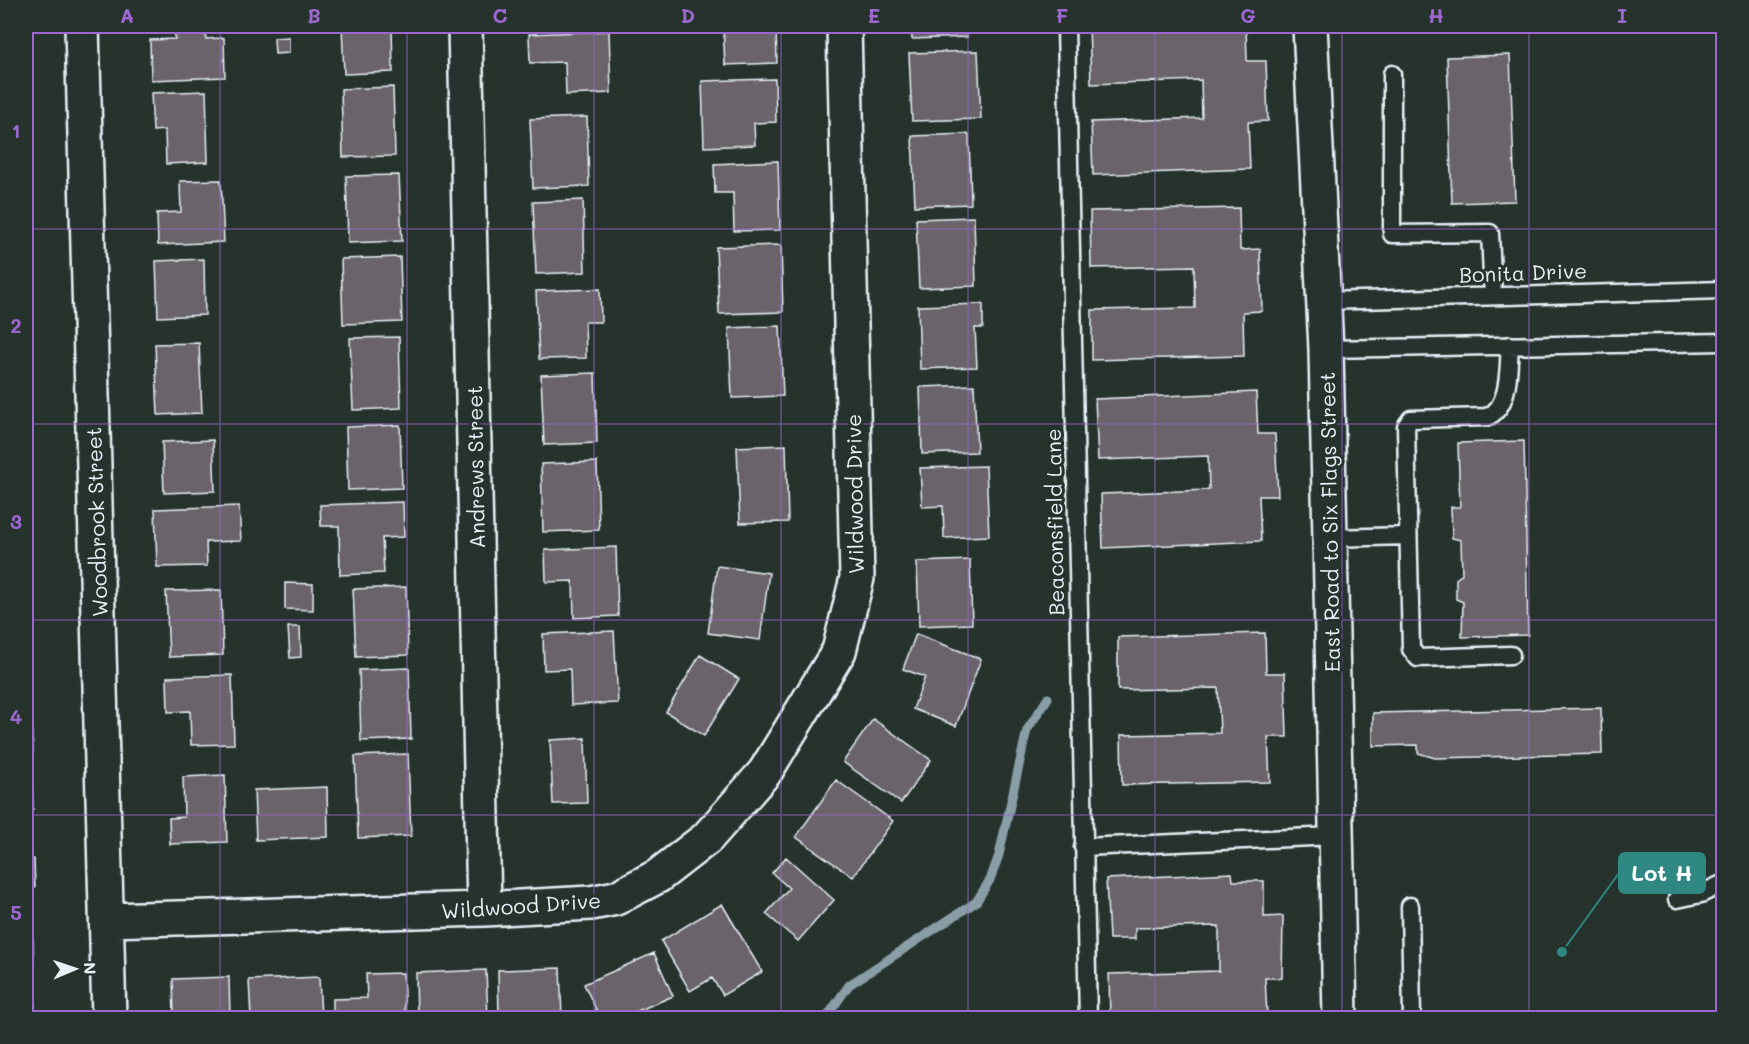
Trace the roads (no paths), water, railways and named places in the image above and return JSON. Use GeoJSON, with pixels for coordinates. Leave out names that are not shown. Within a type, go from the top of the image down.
{"type":"FeatureCollection","features":[{"type":"Feature","properties":{"kind":"street","name":"Woodbrook Street"},"geometry":{"type":"LineString","coordinates":[[82,26],[109,1018]]}},
{"type":"Feature","properties":{"kind":"street","name":"Andrews Street"},"geometry":{"type":"LineString","coordinates":[[465,26],[484,909]]}},
{"type":"Feature","properties":{"kind":"street","name":"Wildwood Drive"},"geometry":{"type":"LineString","coordinates":[[107,920],[484,909],[591,903],[616,898],[658,876],[707,838],[765,772],[839,651],[857,578],[844,26]]}},
{"type":"Feature","properties":{"kind":"street","name":"East Road to Six Flags Street"},"geometry":{"type":"LineString","coordinates":[[1310,26],[1326,349],[1340,1018]]}},
{"type":"Feature","properties":{"kind":"lane","name":"Beaconsfield Lane"},"geometry":{"type":"LineString","coordinates":[[1066,26],[1088,1018]]}},
{"type":"Feature","properties":{"kind":"lane"},"geometry":{"type":"LineString","coordinates":[[1392,74],[1392,234],[1490,234],[1493,296]]}},
{"type":"Feature","properties":{"kind":"lane","name":"Bonita Drive"},"geometry":{"type":"LineString","coordinates":[[1323,301],[1724,290]]}},
{"type":"Feature","properties":{"kind":"lane"},"geometry":{"type":"LineString","coordinates":[[1326,349],[1724,342]]}},
{"type":"Feature","properties":{"kind":"lane"},"geometry":{"type":"LineString","coordinates":[[1510,345],[1506,392],[1496,412],[1487,417],[1407,420],[1411,649],[1418,658],[1511,656]]}},
{"type":"Feature","properties":{"kind":"lane"},"geometry":{"type":"LineString","coordinates":[[1329,538],[1408,536]]}},
{"type":"Feature","properties":{"kind":"lane"},"geometry":{"type":"LineString","coordinates":[[1083,847],[1335,836]]}},
{"type":"Feature","properties":{"kind":"lane"},"geometry":{"type":"LineString","coordinates":[[1677,899],[1701,894],[1724,883]]}},
{"type":"Feature","properties":{"kind":"lane"},"geometry":{"type":"LineString","coordinates":[[1410,906],[1412,1018]]}},
{"type":"Feature","properties":{"kind":"waterway"},"geometry":{"type":"LineString","coordinates":[[826,1018],[849,985],[976,902],[990,880],[999,855],[1027,730],[1048,698]]}},
{"type":"Feature","properties":{"kind":"place","name":"Lot H"},"geometry":{"type":"Point","coordinates":[1562,952]}}]}
